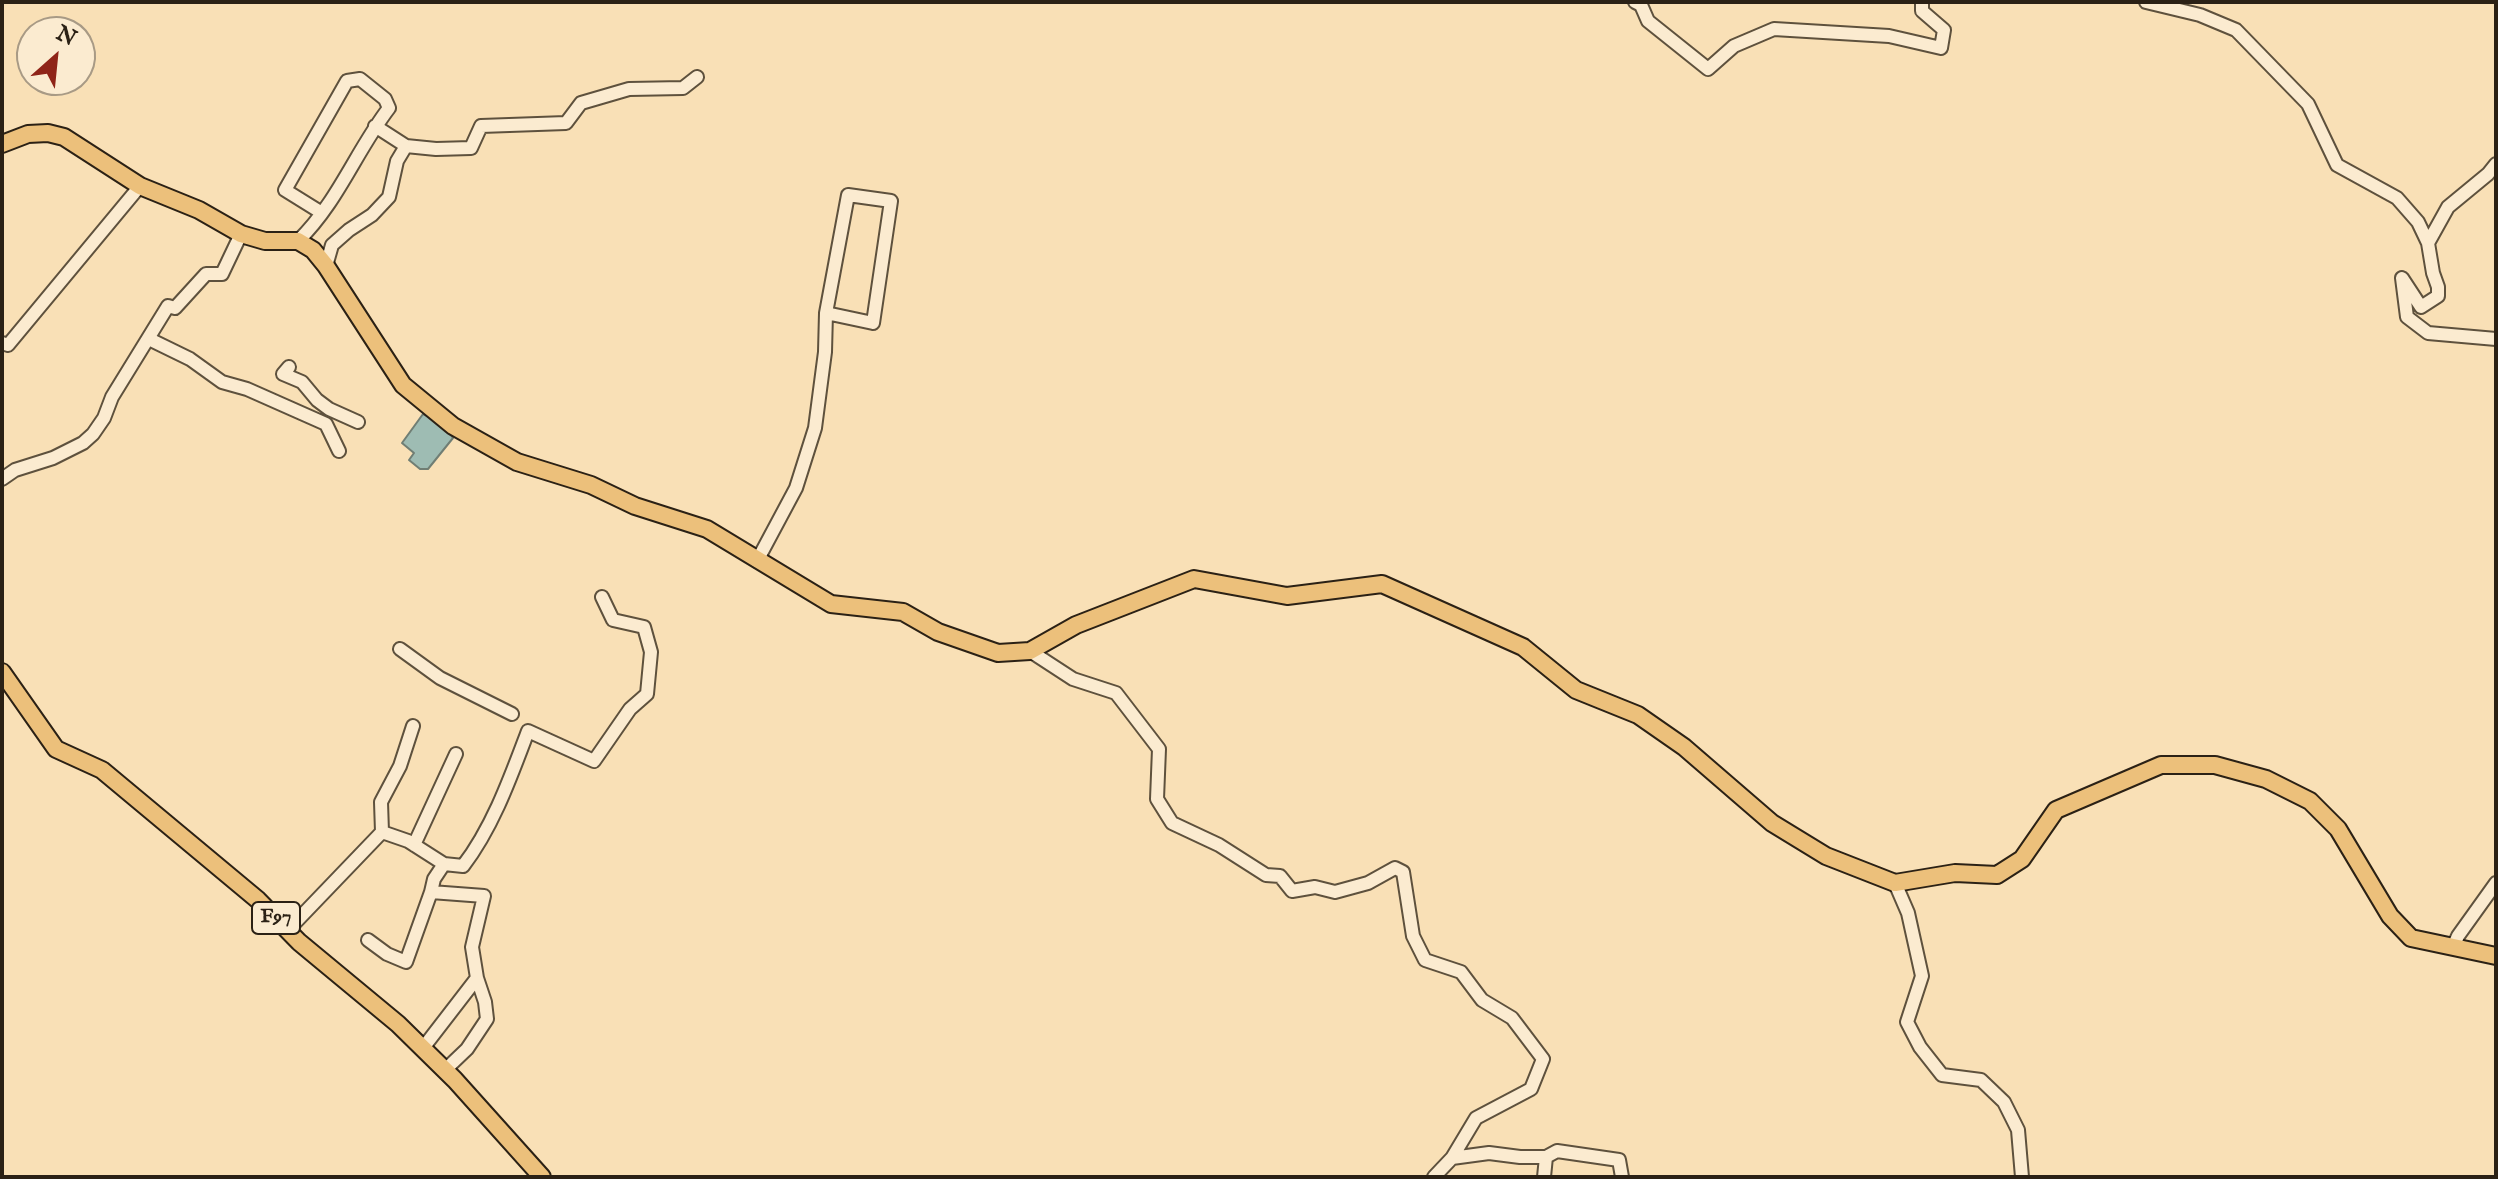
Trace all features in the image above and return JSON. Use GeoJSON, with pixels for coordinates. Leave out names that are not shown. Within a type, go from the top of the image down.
{"type":"FeatureCollection","features":[{"type":"Feature","properties":{"kind":"main road"},"geometry":{"type":"LineString","coordinates":[[2,144],[28,134],[56,134],[140,186],[199,210],[241,234],[265,241],[298,241],[313,250],[326,266],[403,385],[453,426],[517,462],[591,485],[635,506],[707,529],[831,604],[903,612],[938,632],[998,653],[1030,651],[1076,625],[1194,579],[1287,596],[1382,584],[1523,647],[1576,690],[1638,715],[1684,747],[1772,823],[1826,856],[1895,883],[1955,873],[1997,875],[2022,859],[2056,810],[2161,765],[2215,765],[2266,779],[2310,801],[2338,829],[2390,916],[2411,938],[2496,956]]}},
{"type":"Feature","properties":{"kind":"main road","name":"F97"},"geometry":{"type":"LineString","coordinates":[[2,672],[56,749],[102,770],[258,900],[328,967],[423,1048],[542,1177]]}},
{"type":"Feature","properties":{"kind":"street"},"geometry":{"type":"LineString","coordinates":[[1635,2],[1641,5],[1648,21],[1708,69],[1734,46],[1774,29],[1889,36],[1941,48],[1944,30],[1922,11],[1922,2]]}},
{"type":"Feature","properties":{"kind":"street"},"geometry":{"type":"LineString","coordinates":[[2146,2],[2200,15],[2236,30],[2308,104],[2337,165],[2397,198],[2418,222],[2428,243],[2438,296],[2421,307],[2402,278],[2407,317],[2428,333],[2496,339]]}},
{"type":"Feature","properties":{"kind":"street"},"geometry":{"type":"LineString","coordinates":[[375,126],[406,146],[471,148],[481,126],[566,123],[581,103],[629,89],[683,88],[697,77]]}},
{"type":"Feature","properties":{"kind":"street"},"geometry":{"type":"LineString","coordinates":[[298,241],[322,213],[342,187],[375,126],[389,108],[385,99],[360,79],[347,81],[285,190],[322,213]]}},
{"type":"Feature","properties":{"kind":"street"},"geometry":{"type":"LineString","coordinates":[[326,266],[332,245],[372,215],[389,197],[397,161],[406,146]]}},
{"type":"Feature","properties":{"kind":"street"},"geometry":{"type":"LineString","coordinates":[[2428,243],[2448,207],[2496,164]]}},
{"type":"Feature","properties":{"kind":"street"},"geometry":{"type":"LineString","coordinates":[[2,343],[8,345],[140,186]]}},
{"type":"Feature","properties":{"kind":"street"},"geometry":{"type":"LineString","coordinates":[[757,561],[796,488],[815,428],[825,352],[826,313],[848,195],[891,201],[873,323],[826,313]]}},
{"type":"Feature","properties":{"kind":"street"},"geometry":{"type":"LineString","coordinates":[[2,479],[15,470],[53,458],[83,443],[93,434],[168,306],[175,308],[206,274],[222,274],[241,234]]}},
{"type":"Feature","properties":{"kind":"street"},"geometry":{"type":"LineString","coordinates":[[149,339],[190,359],[222,382],[247,389],[326,424],[339,451]]}},
{"type":"Feature","properties":{"kind":"street"},"geometry":{"type":"LineString","coordinates":[[270,399],[286,371],[329,409],[358,422]]}},
{"type":"Feature","properties":{"kind":"street"},"geometry":{"type":"LineString","coordinates":[[382,832],[414,845],[444,864],[463,866],[476,849],[528,731],[594,761],[630,709],[647,694],[651,652],[644,627],[613,620],[602,597]]}},
{"type":"Feature","properties":{"kind":"street"},"geometry":{"type":"LineString","coordinates":[[400,649],[440,678],[512,714]]}},
{"type":"Feature","properties":{"kind":"street"},"geometry":{"type":"LineString","coordinates":[[1030,651],[1073,679],[1116,693],[1159,749],[1157,799],[1172,823],[1219,845],[1266,875],[1280,876],[1292,891],[1315,887],[1335,892],[1368,883],[1395,868],[1403,872],[1413,936],[1425,960],[1461,972],[1482,1000],[1512,1018],[1543,1059],[1531,1089],[1476,1118],[1452,1158],[1434,1177]]}},
{"type":"Feature","properties":{"kind":"street"},"geometry":{"type":"LineString","coordinates":[[288,930],[382,832],[381,802],[400,766],[413,726]]}},
{"type":"Feature","properties":{"kind":"street"},"geometry":{"type":"LineString","coordinates":[[414,845],[456,754]]}},
{"type":"Feature","properties":{"kind":"street"},"geometry":{"type":"LineString","coordinates":[[368,940],[387,954],[406,962],[434,879],[444,864]]}},
{"type":"Feature","properties":{"kind":"street"},"geometry":{"type":"LineString","coordinates":[[1895,883],[1908,913],[1922,976],[1907,1022],[1920,1047],[1942,1075],[1981,1080],[2004,1102],[2018,1130],[2022,1177]]}},
{"type":"Feature","properties":{"kind":"street"},"geometry":{"type":"LineString","coordinates":[[2453,947],[2496,883]]}},
{"type":"Feature","properties":{"kind":"street"},"geometry":{"type":"LineString","coordinates":[[431,892],[484,896],[472,947],[487,1019],[467,1049],[445,1070]]}},
{"type":"Feature","properties":{"kind":"street"},"geometry":{"type":"LineString","coordinates":[[423,1048],[477,978]]}},
{"type":"Feature","properties":{"kind":"street"},"geometry":{"type":"LineString","coordinates":[[1452,1158],[1489,1153],[1546,1157],[1557,1151],[1619,1160],[1622,1177]]}},
{"type":"Feature","properties":{"kind":"street"},"geometry":{"type":"LineString","coordinates":[[1544,1177],[1546,1157]]}},
{"type":"Feature","properties":{"kind":"water"},"geometry":{"type":"Polygon","coordinates":[[[423,414],[442,423],[453,438],[428,469],[420,469],[409,460],[414,453],[402,443],[423,414]]]}}]}
